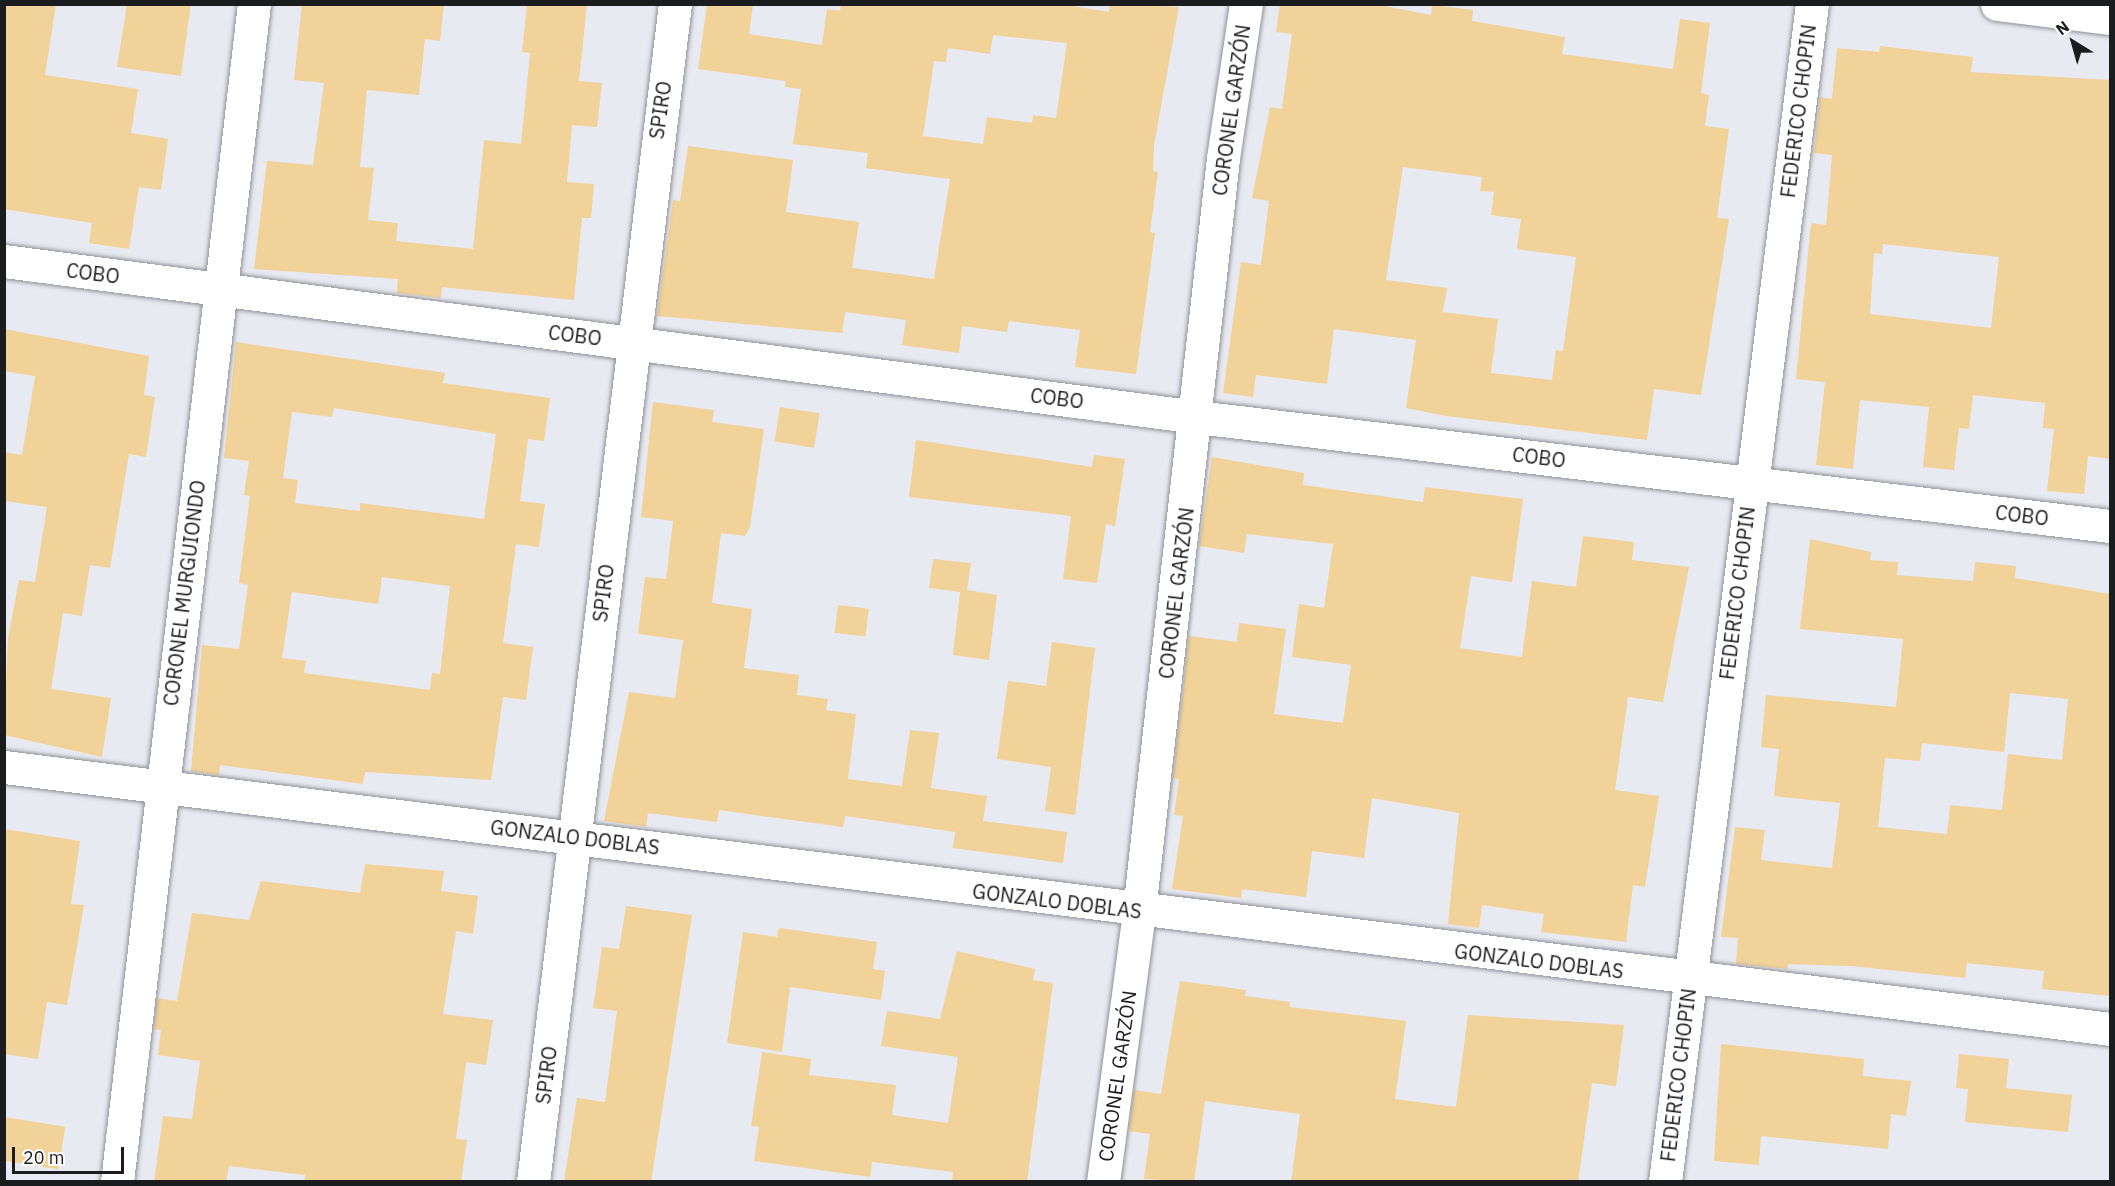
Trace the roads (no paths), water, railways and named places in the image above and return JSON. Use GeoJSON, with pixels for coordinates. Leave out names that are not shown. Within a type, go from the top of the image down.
{"type":"FeatureCollection","features":[{"type":"Feature","properties":{"kind":"street","name":"CORONEL MURGUIONDO"},"geometry":{"type":"LineString","coordinates":[[117,1182],[161,786],[254,4]]}},
{"type":"Feature","properties":{"kind":"street","name":"SPIRO"},"geometry":{"type":"LineString","coordinates":[[533,1182],[675,4]]}},
{"type":"Feature","properties":{"kind":"street","name":"CORONEL GARZÓN"},"geometry":{"type":"LineString","coordinates":[[1103,1182],[1139,912],[1197,417],[1223,158],[1246,4]]}},
{"type":"Feature","properties":{"kind":"street","name":"FEDERICO CHOPIN"},"geometry":{"type":"LineString","coordinates":[[1665,1182],[1750,482],[1812,4]]}},
{"type":"Feature","properties":{"kind":"street"},"geometry":{"type":"LineString","coordinates":[[1997,4],[2110,18]]}},
{"type":"Feature","properties":{"kind":"street","name":"COBO"},"geometry":{"type":"LineString","coordinates":[[4,261],[633,341],[1197,417],[2110,526]]}},
{"type":"Feature","properties":{"kind":"street","name":"GONZALO DOBLAS"},"geometry":{"type":"LineString","coordinates":[[4,767],[574,837],[1139,912],[2110,1029]]}}]}
